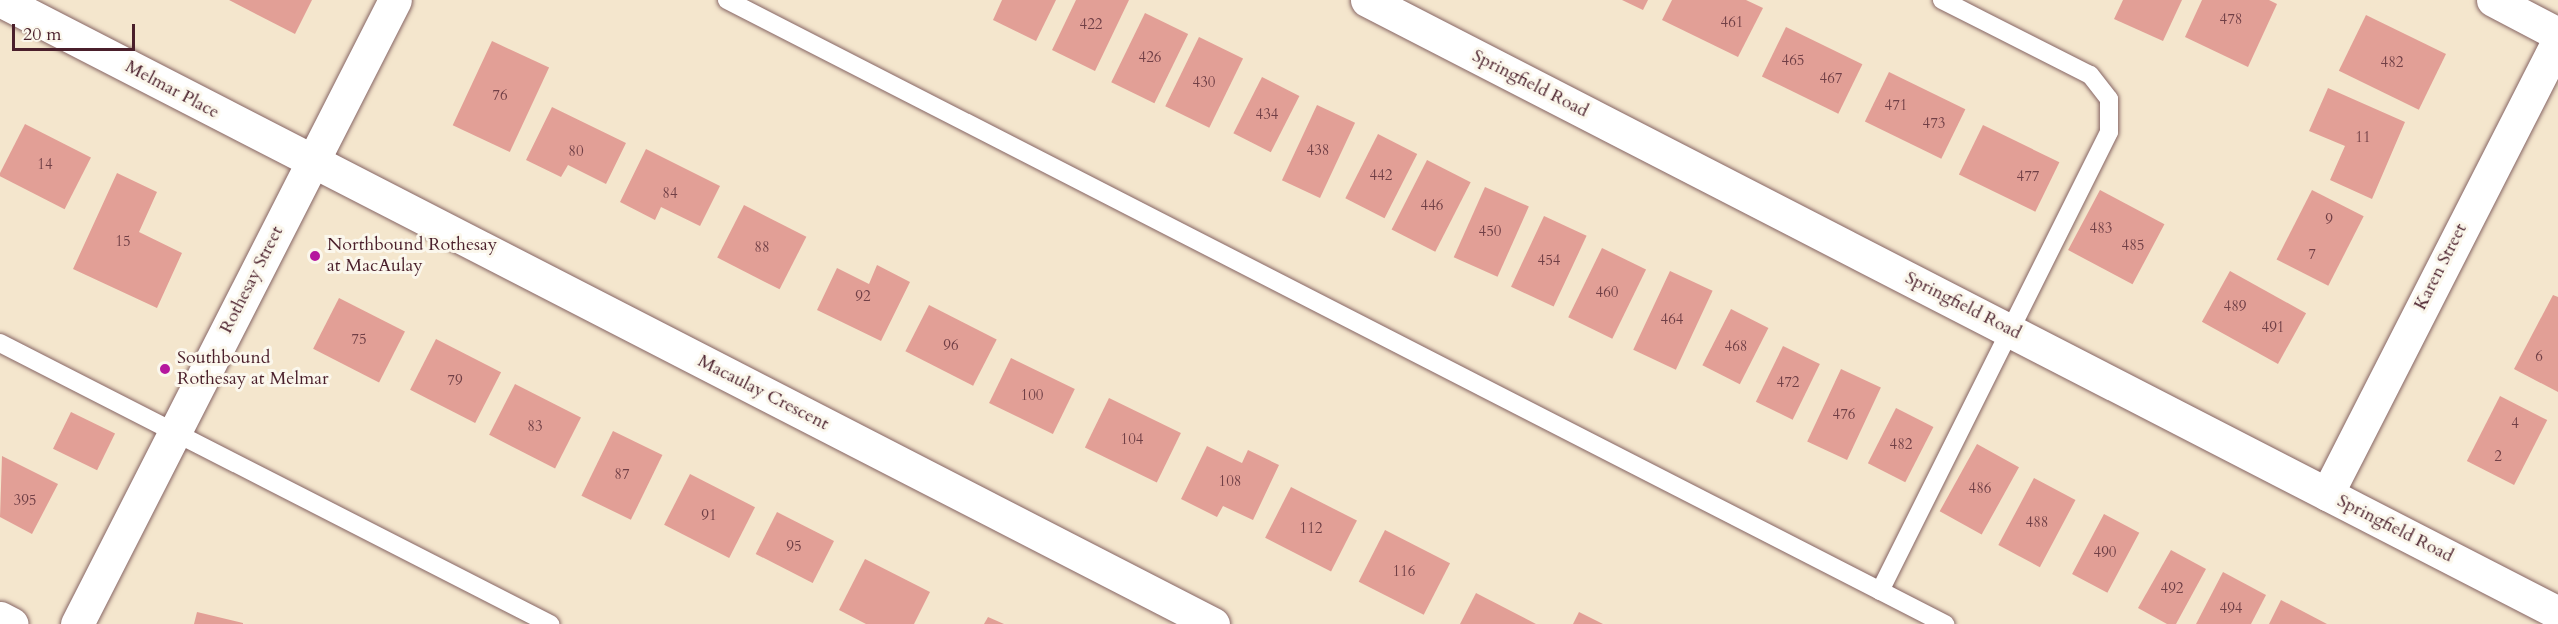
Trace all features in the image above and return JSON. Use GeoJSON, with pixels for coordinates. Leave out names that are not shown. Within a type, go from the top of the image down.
{"type":"FeatureCollection","features":[{"type":"Feature","properties":{"kind":"street","name":"Melmar Place"},"geometry":{"type":"LineString","coordinates":[[0,0],[313,162]]}},
{"type":"Feature","properties":{"kind":"street","name":"Rothesay Street"},"geometry":{"type":"LineString","coordinates":[[77,624],[395,0]]}},
{"type":"Feature","properties":{"kind":"street","name":"Springfield Road"},"geometry":{"type":"LineString","coordinates":[[1367,0],[2558,613]]}},
{"type":"Feature","properties":{"kind":"street"},"geometry":{"type":"LineString","coordinates":[[2493,0],[2558,34]]}},
{"type":"Feature","properties":{"kind":"street","name":"Karen Street"},"geometry":{"type":"LineString","coordinates":[[2327,494],[2558,41]]}},
{"type":"Feature","properties":{"kind":"street","name":"Macaulay Crescent"},"geometry":{"type":"LineString","coordinates":[[313,162],[1213,624]]}},
{"type":"Feature","properties":{"kind":"street"},"geometry":{"type":"LineString","coordinates":[[0,618],[12,624]]}},
{"type":"Feature","properties":{"kind":"lane"},"geometry":{"type":"LineString","coordinates":[[727,0],[1945,624]]}},
{"type":"Feature","properties":{"kind":"lane"},"geometry":{"type":"LineString","coordinates":[[1880,591],[2008,330],[2109,132],[2109,99],[2090,75],[1942,0]]}},
{"type":"Feature","properties":{"kind":"lane"},"geometry":{"type":"LineString","coordinates":[[0,343],[550,624]]}},
{"type":"Feature","properties":{"kind":"building"},"geometry":{"type":"Polygon","coordinates":[[[229,0],[312,0],[295,34],[229,0]]]}},
{"type":"Feature","properties":{"kind":"building"},"geometry":{"type":"Polygon","coordinates":[[[1002,0],[1056,0],[1036,41],[993,20],[1002,0]]]}},
{"type":"Feature","properties":{"kind":"building"},"geometry":{"type":"Polygon","coordinates":[[[1076,0],[1129,0],[1095,71],[1052,50],[1076,0]]]}},
{"type":"Feature","properties":{"kind":"building"},"geometry":{"type":"Polygon","coordinates":[[[1622,0],[1648,0],[1643,10],[1622,0]]]}},
{"type":"Feature","properties":{"kind":"building"},"geometry":{"type":"Polygon","coordinates":[[[1672,0],[1746,0],[1763,8],[1738,57],[1662,20],[1672,0]]]}},
{"type":"Feature","properties":{"kind":"building"},"geometry":{"type":"Polygon","coordinates":[[[2123,0],[2182,0],[2163,41],[2114,19],[2123,0]]]}},
{"type":"Feature","properties":{"kind":"building"},"geometry":{"type":"Polygon","coordinates":[[[2202,0],[2269,0],[2277,4],[2248,67],[2185,37],[2202,0]]]}},
{"type":"Feature","properties":{"kind":"building"},"geometry":{"type":"Polygon","coordinates":[[[1145,13],[1188,34],[1154,103],[1111,82],[1145,13]]]}},
{"type":"Feature","properties":{"kind":"building"},"geometry":{"type":"Polygon","coordinates":[[[2366,15],[2446,54],[2419,110],[2339,71],[2366,15]]]}},
{"type":"Feature","properties":{"kind":"building"},"geometry":{"type":"Polygon","coordinates":[[[1786,27],[1862,64],[1838,114],[1762,76],[1786,27]]]}},
{"type":"Feature","properties":{"kind":"building"},"geometry":{"type":"Polygon","coordinates":[[[1199,37],[1243,58],[1209,128],[1165,106],[1199,37]]]}},
{"type":"Feature","properties":{"kind":"building"},"geometry":{"type":"Polygon","coordinates":[[[492,41],[549,68],[510,152],[453,125],[492,41]]]}},
{"type":"Feature","properties":{"kind":"building"},"geometry":{"type":"Polygon","coordinates":[[[1889,72],[1965,109],[1941,159],[1865,121],[1889,72]]]}},
{"type":"Feature","properties":{"kind":"building"},"geometry":{"type":"Polygon","coordinates":[[[1262,77],[1299,96],[1271,152],[1233,133],[1262,77]]]}},
{"type":"Feature","properties":{"kind":"building"},"geometry":{"type":"Polygon","coordinates":[[[2328,88],[2405,122],[2372,199],[2330,180],[2345,146],[2309,131],[2328,88]]]}},
{"type":"Feature","properties":{"kind":"building"},"geometry":{"type":"Polygon","coordinates":[[[1317,105],[1355,123],[1320,198],[1282,180],[1317,105]]]}},
{"type":"Feature","properties":{"kind":"building"},"geometry":{"type":"Polygon","coordinates":[[[552,107],[626,143],[606,184],[568,165],[561,177],[526,160],[552,107]]]}},
{"type":"Feature","properties":{"kind":"building"},"geometry":{"type":"Polygon","coordinates":[[[25,124],[91,158],[65,209],[0,176],[25,124]]]}},
{"type":"Feature","properties":{"kind":"building"},"geometry":{"type":"Polygon","coordinates":[[[1983,125],[2059,162],[2035,212],[1959,174],[1983,125]]]}},
{"type":"Feature","properties":{"kind":"building"},"geometry":{"type":"Polygon","coordinates":[[[1378,134],[1417,154],[1385,218],[1345,198],[1378,134]]]}},
{"type":"Feature","properties":{"kind":"building"},"geometry":{"type":"Polygon","coordinates":[[[646,149],[720,186],[700,226],[661,207],[655,220],[620,202],[646,149]]]}},
{"type":"Feature","properties":{"kind":"building"},"geometry":{"type":"Polygon","coordinates":[[[1427,160],[1471,182],[1435,252],[1392,229],[1427,160]]]}},
{"type":"Feature","properties":{"kind":"building"},"geometry":{"type":"Polygon","coordinates":[[[117,173],[157,192],[139,232],[182,253],[157,308],[73,269],[117,173]]]}},
{"type":"Feature","properties":{"kind":"building"},"geometry":{"type":"Polygon","coordinates":[[[1485,187],[1529,207],[1498,277],[1454,257],[1485,187]]]}},
{"type":"Feature","properties":{"kind":"building"},"geometry":{"type":"Polygon","coordinates":[[[2100,190],[2164,224],[2133,284],[2068,250],[2100,190]]]}},
{"type":"Feature","properties":{"kind":"building"},"geometry":{"type":"Polygon","coordinates":[[[2312,190],[2364,216],[2328,286],[2277,259],[2312,190]]]}},
{"type":"Feature","properties":{"kind":"building"},"geometry":{"type":"Polygon","coordinates":[[[744,205],[806,237],[780,289],[717,258],[744,205]]]}},
{"type":"Feature","properties":{"kind":"building"},"geometry":{"type":"Polygon","coordinates":[[[1544,216],[1587,236],[1554,307],[1511,287],[1544,216]]]}},
{"type":"Feature","properties":{"kind":"building"},"geometry":{"type":"Polygon","coordinates":[[[1602,248],[1646,269],[1612,339],[1568,317],[1602,248]]]}},
{"type":"Feature","properties":{"kind":"building"},"geometry":{"type":"Polygon","coordinates":[[[877,265],[910,282],[881,341],[817,310],[837,268],[869,284],[877,265]]]}},
{"type":"Feature","properties":{"kind":"building"},"geometry":{"type":"Polygon","coordinates":[[[1670,271],[1713,291],[1676,370],[1633,350],[1670,271]]]}},
{"type":"Feature","properties":{"kind":"building"},"geometry":{"type":"Polygon","coordinates":[[[2230,271],[2306,313],[2278,364],[2202,322],[2230,271]]]}},
{"type":"Feature","properties":{"kind":"building"},"geometry":{"type":"Polygon","coordinates":[[[2553,295],[2558,297],[2558,392],[2514,369],[2553,295]]]}},
{"type":"Feature","properties":{"kind":"building"},"geometry":{"type":"Polygon","coordinates":[[[339,298],[405,332],[379,382],[313,349],[339,298]]]}},
{"type":"Feature","properties":{"kind":"building"},"geometry":{"type":"Polygon","coordinates":[[[929,305],[997,340],[973,386],[905,351],[929,305]]]}},
{"type":"Feature","properties":{"kind":"building"},"geometry":{"type":"Polygon","coordinates":[[[1731,309],[1768,328],[1740,384],[1702,365],[1731,309]]]}},
{"type":"Feature","properties":{"kind":"building"},"geometry":{"type":"Polygon","coordinates":[[[436,339],[501,372],[475,423],[410,390],[436,339]]]}},
{"type":"Feature","properties":{"kind":"building"},"geometry":{"type":"Polygon","coordinates":[[[1783,346],[1820,364],[1793,420],[1756,402],[1783,346]]]}},
{"type":"Feature","properties":{"kind":"building"},"geometry":{"type":"Polygon","coordinates":[[[1011,358],[1075,389],[1053,434],[989,403],[1011,358]]]}},
{"type":"Feature","properties":{"kind":"building"},"geometry":{"type":"Polygon","coordinates":[[[1841,369],[1881,388],[1847,460],[1807,442],[1841,369]]]}},
{"type":"Feature","properties":{"kind":"building"},"geometry":{"type":"Polygon","coordinates":[[[515,384],[581,418],[555,468],[489,435],[515,384]]]}},
{"type":"Feature","properties":{"kind":"building"},"geometry":{"type":"Polygon","coordinates":[[[2500,396],[2547,420],[2514,485],[2467,461],[2500,396]]]}},
{"type":"Feature","properties":{"kind":"building"},"geometry":{"type":"Polygon","coordinates":[[[1109,398],[1181,433],[1157,483],[1085,447],[1109,398]]]}},
{"type":"Feature","properties":{"kind":"building"},"geometry":{"type":"Polygon","coordinates":[[[1896,408],[1933,427],[1905,482],[1868,463],[1896,408]]]}},
{"type":"Feature","properties":{"kind":"building"},"geometry":{"type":"Polygon","coordinates":[[[71,412],[115,433],[97,470],[53,449],[71,412]]]}},
{"type":"Feature","properties":{"kind":"building"},"geometry":{"type":"Polygon","coordinates":[[[613,431],[662,455],[631,520],[581,496],[613,431]]]}},
{"type":"Feature","properties":{"kind":"building"},"geometry":{"type":"Polygon","coordinates":[[[1977,444],[2019,467],[1982,535],[1940,511],[1977,444]]]}},
{"type":"Feature","properties":{"kind":"building"},"geometry":{"type":"Polygon","coordinates":[[[1207,446],[1242,463],[1248,450],[1279,465],[1253,520],[1223,506],[1217,517],[1181,499],[1207,446]]]}},
{"type":"Feature","properties":{"kind":"building"},"geometry":{"type":"Polygon","coordinates":[[[2,456],[58,484],[32,534],[0,517],[2,456]]]}},
{"type":"Feature","properties":{"kind":"building"},"geometry":{"type":"Polygon","coordinates":[[[690,474],[755,507],[729,558],[664,525],[690,474]]]}},
{"type":"Feature","properties":{"kind":"building"},"geometry":{"type":"Polygon","coordinates":[[[2034,478],[2075,500],[2040,567],[1998,545],[2034,478]]]}},
{"type":"Feature","properties":{"kind":"building"},"geometry":{"type":"Polygon","coordinates":[[[1291,487],[1357,521],[1331,571],[1265,538],[1291,487]]]}},
{"type":"Feature","properties":{"kind":"building"},"geometry":{"type":"Polygon","coordinates":[[[777,512],[834,541],[813,583],[756,554],[777,512]]]}},
{"type":"Feature","properties":{"kind":"building"},"geometry":{"type":"Polygon","coordinates":[[[2104,514],[2139,533],[2107,593],[2072,574],[2104,514]]]}},
{"type":"Feature","properties":{"kind":"building"},"geometry":{"type":"Polygon","coordinates":[[[1385,530],[1450,563],[1424,615],[1359,582],[1385,530]]]}},
{"type":"Feature","properties":{"kind":"building"},"geometry":{"type":"Polygon","coordinates":[[[2171,550],[2206,569],[2176,624],[2167,624],[2138,608],[2171,550]]]}},
{"type":"Feature","properties":{"kind":"building"},"geometry":{"type":"Polygon","coordinates":[[[865,559],[930,592],[914,624],[866,624],[839,610],[865,559]]]}},
{"type":"Feature","properties":{"kind":"building"},"geometry":{"type":"Polygon","coordinates":[[[2223,572],[2266,595],[2251,624],[2196,624],[2223,572]]]}},
{"type":"Feature","properties":{"kind":"building"},"geometry":{"type":"Polygon","coordinates":[[[1476,593],[1536,624],[1460,624],[1476,593]]]}},
{"type":"Feature","properties":{"kind":"building"},"geometry":{"type":"Polygon","coordinates":[[[2281,600],[2327,624],[2269,624],[2281,600]]]}},
{"type":"Feature","properties":{"kind":"building"},"geometry":{"type":"Polygon","coordinates":[[[197,612],[243,623],[243,624],[194,624],[197,612]]]}},
{"type":"Feature","properties":{"kind":"building"},"geometry":{"type":"Polygon","coordinates":[[[1579,612],[1603,624],[1573,624],[1579,612]]]}},
{"type":"Feature","properties":{"kind":"building"},"geometry":{"type":"Polygon","coordinates":[[[988,617],[1004,624],[984,624],[988,617]]]}},
{"type":"Feature","properties":{"kind":"place","name":"Northbound Rothesay at MacAulay"},"geometry":{"type":"Point","coordinates":[315,256]}},
{"type":"Feature","properties":{"kind":"place","name":"Southbound Rothesay at Melmar"},"geometry":{"type":"Point","coordinates":[165,369]}}]}
